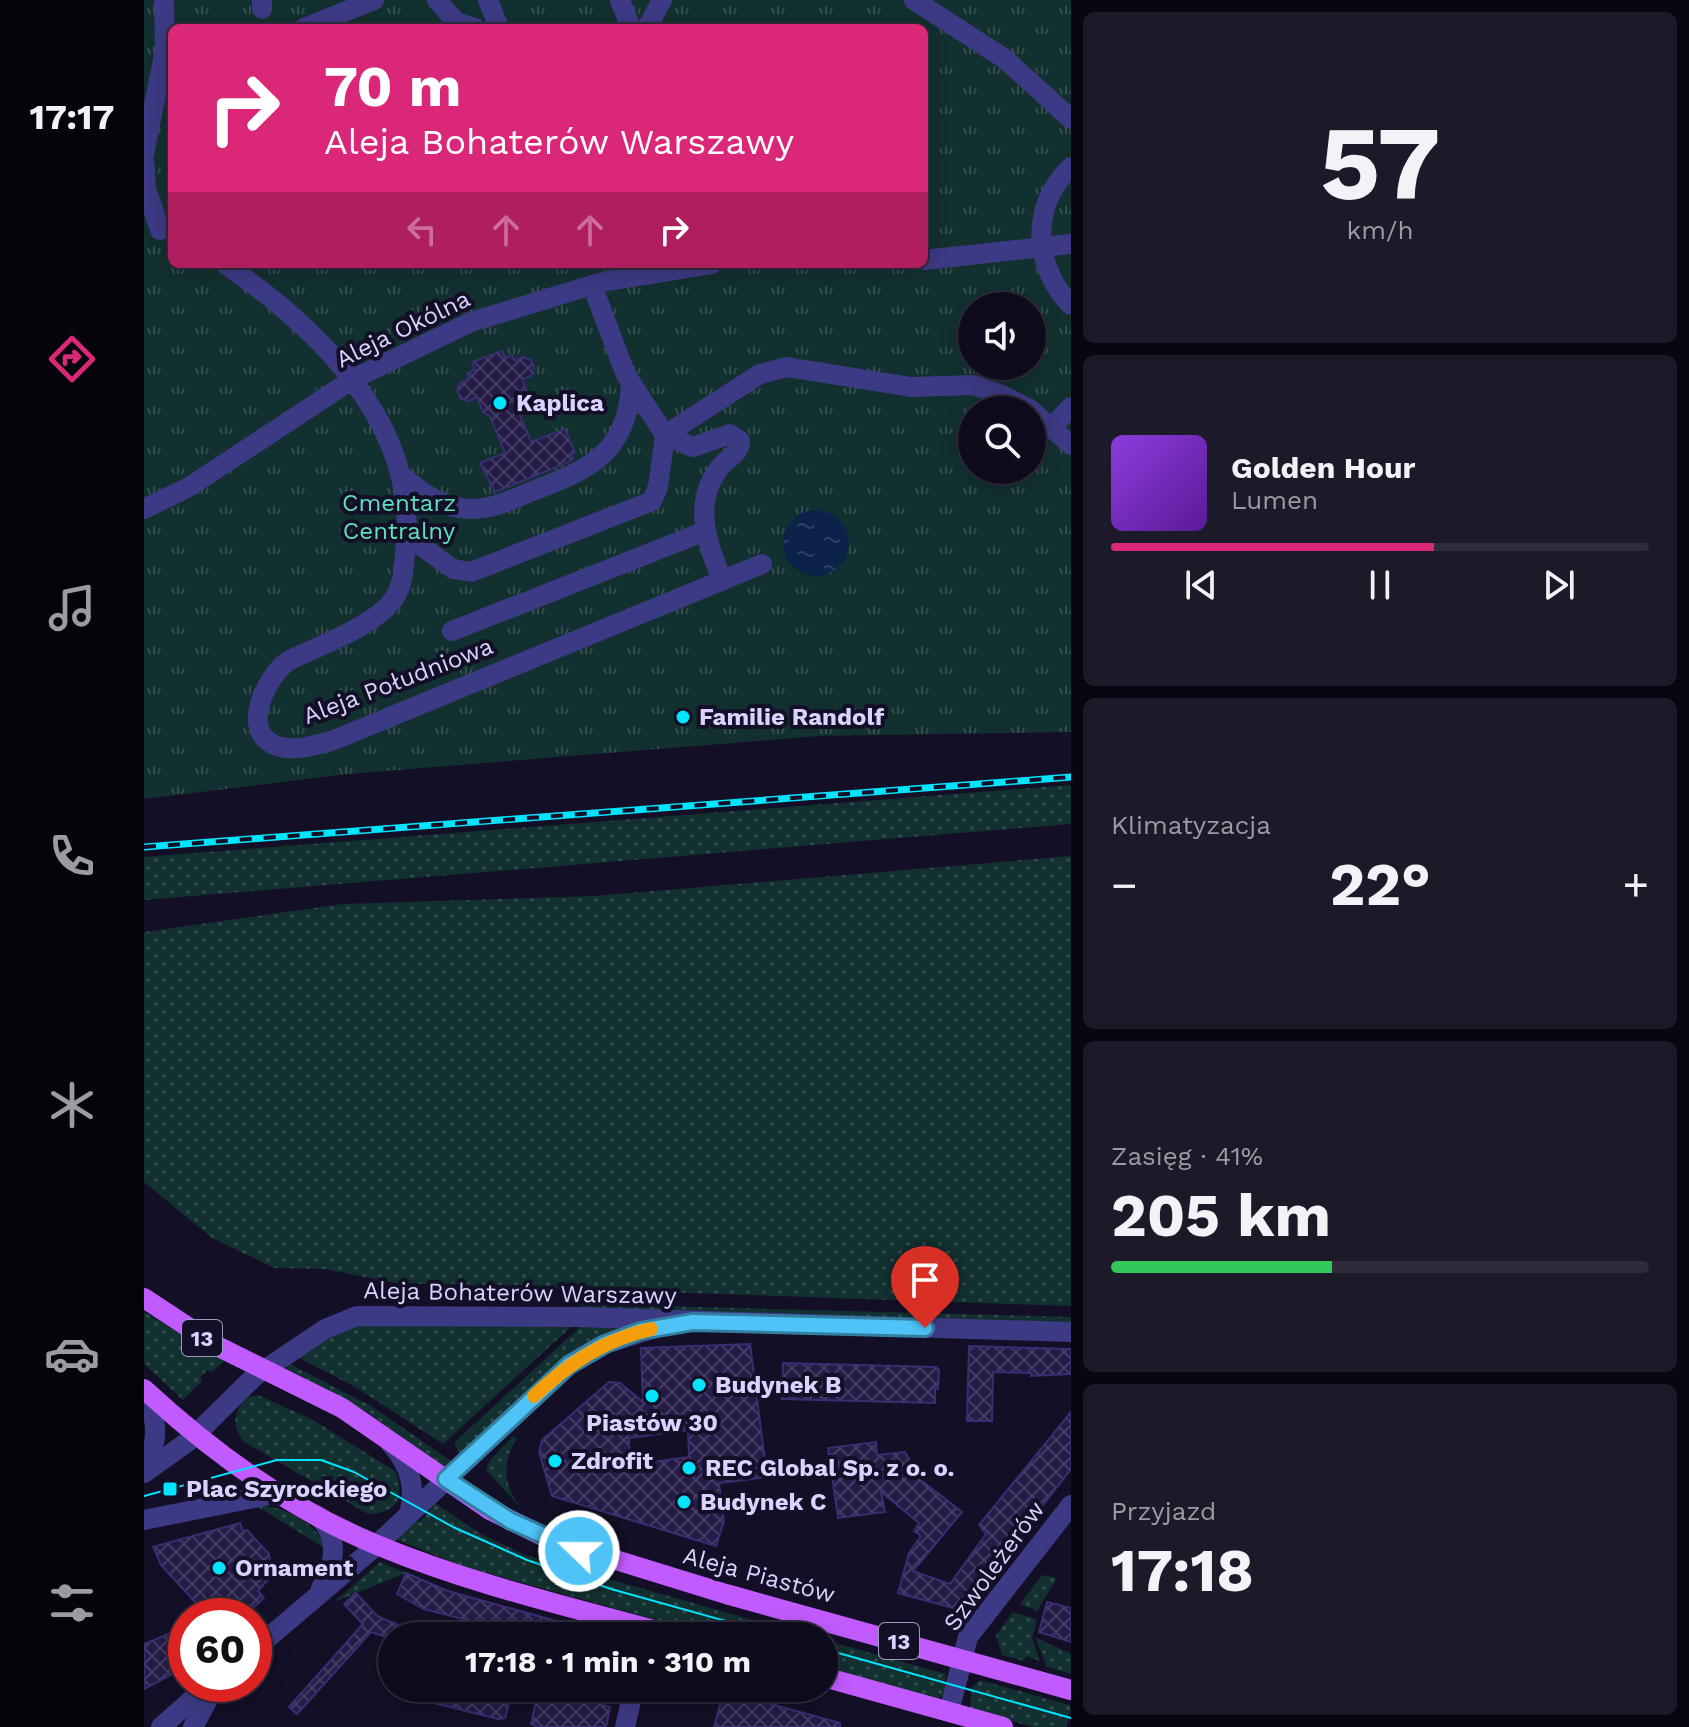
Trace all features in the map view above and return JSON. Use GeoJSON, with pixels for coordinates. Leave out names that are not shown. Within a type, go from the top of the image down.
{"type":"FeatureCollection","features":[{"type":"Feature","properties":{"kind":"main road","name":"13"},"geometry":{"type":"LineString","coordinates":[[144,1298],[185,1327],[313,1392],[378,1431],[446,1479]]}},
{"type":"Feature","properties":{"kind":"main road"},"geometry":{"type":"LineString","coordinates":[[144,1389],[196,1435],[279,1493],[376,1545],[476,1580],[614,1622]]}},
{"type":"Feature","properties":{"kind":"main road","name":"Aleja Piastów"},"geometry":{"type":"LineString","coordinates":[[446,1479],[511,1521],[579,1551],[1071,1690]]}},
{"type":"Feature","properties":{"kind":"main road","name":"13"},"geometry":{"type":"LineString","coordinates":[[838,1681],[1003,1727]]}},
{"type":"Feature","properties":{"kind":"street"},"geometry":{"type":"LineString","coordinates":[[144,154],[158,97],[165,50],[164,0]]}},
{"type":"Feature","properties":{"kind":"street"},"geometry":{"type":"LineString","coordinates":[[311,24],[347,5],[374,0]]}},
{"type":"Feature","properties":{"kind":"street"},"geometry":{"type":"LineString","coordinates":[[437,0],[456,22],[462,24]]}},
{"type":"Feature","properties":{"kind":"street"},"geometry":{"type":"LineString","coordinates":[[488,0],[493,24]]}},
{"type":"Feature","properties":{"kind":"street"},"geometry":{"type":"LineString","coordinates":[[620,0],[629,24]]}},
{"type":"Feature","properties":{"kind":"street"},"geometry":{"type":"LineString","coordinates":[[649,24],[662,0]]}},
{"type":"Feature","properties":{"kind":"street"},"geometry":{"type":"LineString","coordinates":[[914,0],[1005,59],[1071,119]]}},
{"type":"Feature","properties":{"kind":"street"},"geometry":{"type":"LineString","coordinates":[[144,162],[146,188],[159,231]]}},
{"type":"Feature","properties":{"kind":"street"},"geometry":{"type":"LineString","coordinates":[[1071,167],[1046,200],[1042,222],[1042,247],[1052,282],[1071,305]]}},
{"type":"Feature","properties":{"kind":"street"},"geometry":{"type":"LineString","coordinates":[[928,260],[1071,244]]}},
{"type":"Feature","properties":{"kind":"street","name":"Aleja Południowa"},"geometry":{"type":"LineString","coordinates":[[230,268],[294,319],[353,379],[381,427],[402,476],[406,535],[401,579],[391,603],[369,620],[288,661],[267,684],[259,718],[263,734],[272,744],[295,747],[334,740],[722,581]]}},
{"type":"Feature","properties":{"kind":"street","name":"Aleja Okólna"},"geometry":{"type":"LineString","coordinates":[[144,509],[178,494],[353,379],[471,322],[598,277],[677,268]]}},
{"type":"Feature","properties":{"kind":"street"},"geometry":{"type":"LineString","coordinates":[[598,277],[631,386],[665,435],[698,447],[730,434],[740,441],[740,447],[706,489],[703,532],[722,581],[762,564]]}},
{"type":"Feature","properties":{"kind":"street"},"geometry":{"type":"LineString","coordinates":[[406,535],[453,569],[471,572],[652,501],[658,487],[665,435],[760,374],[787,367],[911,387],[973,385],[1004,396]]}},
{"type":"Feature","properties":{"kind":"street"},"geometry":{"type":"LineString","coordinates":[[402,476],[450,506],[469,509],[500,505],[583,471],[604,455],[627,415],[631,386]]}},
{"type":"Feature","properties":{"kind":"street"},"geometry":{"type":"LineString","coordinates":[[1053,426],[1071,407]]}},
{"type":"Feature","properties":{"kind":"street"},"geometry":{"type":"LineString","coordinates":[[1046,421],[1071,445]]}},
{"type":"Feature","properties":{"kind":"street"},"geometry":{"type":"LineString","coordinates":[[452,631],[703,532]]}},
{"type":"Feature","properties":{"kind":"street","name":"Aleja Bohaterów Warszawy"},"geometry":{"type":"LineString","coordinates":[[144,1473],[196,1435],[234,1393],[265,1369],[333,1324],[373,1314],[1071,1332]]}},
{"type":"Feature","properties":{"kind":"street","name":"Aleja Bohaterów Warszawy"},"geometry":{"type":"LineString","coordinates":[[272,1634],[376,1545],[545,1385],[582,1356],[640,1331],[693,1322]]}},
{"type":"Feature","properties":{"kind":"street"},"geometry":{"type":"LineString","coordinates":[[144,1395],[151,1407],[156,1433],[152,1451],[144,1465]]}},
{"type":"Feature","properties":{"kind":"street"},"geometry":{"type":"LineString","coordinates":[[378,1431],[401,1455],[409,1472],[413,1496],[409,1514]]}},
{"type":"Feature","properties":{"kind":"street"},"geometry":{"type":"LineString","coordinates":[[144,1520],[279,1493]]}},
{"type":"Feature","properties":{"kind":"street","name":"Szwoleżerów"},"geometry":{"type":"LineString","coordinates":[[961,1659],[968,1637],[1071,1505]]}},
{"type":"Feature","properties":{"kind":"street"},"geometry":{"type":"LineString","coordinates":[[318,1516],[329,1529],[333,1547],[332,1567],[319,1591]]}},
{"type":"Feature","properties":{"kind":"street"},"geometry":{"type":"LineString","coordinates":[[949,1712],[961,1659]]}},
{"type":"Feature","properties":{"kind":"street"},"geometry":{"type":"LineString","coordinates":[[161,1727],[189,1702]]}},
{"type":"Feature","properties":{"kind":"street"},"geometry":{"type":"LineString","coordinates":[[193,1727],[207,1702]]}},
{"type":"Feature","properties":{"kind":"street"},"geometry":{"type":"LineString","coordinates":[[625,1727],[631,1702]]}},
{"type":"Feature","properties":{"kind":"green space","name":"Cmentarz Centralny"},"geometry":{"type":"Polygon","coordinates":[[[144,0],[1071,0],[1071,732],[820,736],[348,774],[144,799],[144,0]]]}},
{"type":"Feature","properties":{"kind":"green space"},"geometry":{"type":"Polygon","coordinates":[[[1071,785],[1071,824],[144,900],[144,857],[1071,785]]]}},
{"type":"Feature","properties":{"kind":"green space"},"geometry":{"type":"Polygon","coordinates":[[[1071,856],[1071,1306],[395,1283],[324,1269],[274,1268],[212,1238],[144,1182],[144,932],[343,904],[594,896],[1071,856]]]}},
{"type":"Feature","properties":{"kind":"green space"},"geometry":{"type":"Polygon","coordinates":[[[581,1304],[1071,1317],[1071,1324],[581,1310],[581,1304]]]}},
{"type":"Feature","properties":{"kind":"green space"},"geometry":{"type":"Polygon","coordinates":[[[144,1312],[225,1360],[211,1373],[207,1370],[200,1377],[202,1381],[183,1400],[144,1364],[144,1312]]]}},
{"type":"Feature","properties":{"kind":"green space"},"geometry":{"type":"Polygon","coordinates":[[[581,1321],[631,1325],[461,1455],[454,1445],[457,1440],[579,1328],[581,1321]]]}},
{"type":"Feature","properties":{"kind":"green space"},"geometry":{"type":"Polygon","coordinates":[[[351,1325],[571,1327],[443,1444],[357,1388],[297,1357],[351,1325]]]}},
{"type":"Feature","properties":{"kind":"green space"},"geometry":{"type":"Polygon","coordinates":[[[290,1364],[371,1406],[451,1461],[446,1468],[367,1412],[286,1368],[290,1364]]]}},
{"type":"Feature","properties":{"kind":"green space"},"geometry":{"type":"Polygon","coordinates":[[[258,1395],[313,1420],[395,1471],[400,1489],[392,1507],[368,1514],[244,1442],[237,1430],[237,1413],[248,1397],[258,1395]]]}},
{"type":"Feature","properties":{"kind":"green space"},"geometry":{"type":"Polygon","coordinates":[[[513,1436],[517,1439],[508,1456],[506,1473],[520,1507],[486,1470],[490,1460],[513,1436]]]}},
{"type":"Feature","properties":{"kind":"green space"},"geometry":{"type":"Polygon","coordinates":[[[435,1503],[479,1533],[525,1555],[760,1622],[664,1622],[462,1566],[395,1539],[415,1521],[420,1522],[435,1503]]]}},
{"type":"Feature","properties":{"kind":"green space"},"geometry":{"type":"Polygon","coordinates":[[[255,1505],[277,1508],[298,1517],[315,1530],[326,1549],[255,1505]]]}},
{"type":"Feature","properties":{"kind":"green space"},"geometry":{"type":"Polygon","coordinates":[[[380,1562],[406,1573],[334,1602],[380,1562]]]}},
{"type":"Feature","properties":{"kind":"green space"},"geometry":{"type":"Polygon","coordinates":[[[1042,1575],[1057,1578],[1037,1611],[1020,1604],[1042,1575]]]}},
{"type":"Feature","properties":{"kind":"green space"},"geometry":{"type":"Polygon","coordinates":[[[1013,1612],[1037,1619],[1032,1638],[1040,1661],[1026,1656],[1024,1661],[1002,1655],[996,1635],[1013,1612]]]}},
{"type":"Feature","properties":{"kind":"green space"},"geometry":{"type":"Polygon","coordinates":[[[1035,1637],[1071,1654],[1071,1674],[1047,1667],[1035,1637]]]}},
{"type":"Feature","properties":{"kind":"green space"},"geometry":{"type":"Polygon","coordinates":[[[838,1644],[946,1674],[944,1693],[938,1700],[838,1670],[838,1644]]]}},
{"type":"Feature","properties":{"kind":"green space"},"geometry":{"type":"Polygon","coordinates":[[[980,1680],[1069,1705],[1071,1709],[1066,1727],[1033,1727],[970,1709],[972,1687],[980,1680]]]}},
{"type":"Feature","properties":{"kind":"water"},"geometry":{"type":"Polygon","coordinates":[[[822,510],[840,519],[847,530],[847,556],[840,567],[829,574],[810,576],[792,567],[785,556],[783,537],[792,519],[803,512],[822,510]]]}},
{"type":"Feature","properties":{"kind":"building"},"geometry":{"type":"Polygon","coordinates":[[[502,351],[505,358],[512,355],[515,361],[523,357],[531,360],[534,368],[531,376],[522,379],[528,394],[525,402],[528,409],[519,413],[531,442],[565,429],[575,453],[571,454],[573,459],[564,464],[495,492],[480,463],[505,453],[490,416],[483,412],[477,397],[468,401],[460,398],[457,390],[460,383],[469,379],[467,373],[475,370],[472,362],[502,351]]]}},
{"type":"Feature","properties":{"kind":"building"},"geometry":{"type":"Polygon","coordinates":[[[750,1344],[767,1477],[719,1483],[724,1521],[716,1546],[552,1496],[539,1452],[542,1440],[609,1382],[620,1383],[643,1402],[641,1348],[750,1344]],[[688,1430],[629,1438],[630,1465],[689,1457],[688,1430]]]}},
{"type":"Feature","properties":{"kind":"building"},"geometry":{"type":"Polygon","coordinates":[[[969,1346],[1071,1349],[1071,1374],[1031,1376],[1032,1373],[993,1372],[992,1421],[967,1421],[969,1346]]]}},
{"type":"Feature","properties":{"kind":"building"},"geometry":{"type":"Polygon","coordinates":[[[783,1363],[936,1367],[939,1370],[935,1403],[782,1399],[783,1363]]]}},
{"type":"Feature","properties":{"kind":"building"},"geometry":{"type":"Polygon","coordinates":[[[1071,1412],[1071,1469],[961,1610],[898,1593],[909,1553],[921,1536],[914,1531],[919,1523],[881,1492],[885,1512],[838,1518],[828,1448],[876,1442],[877,1455],[905,1452],[922,1481],[962,1512],[913,1571],[950,1584],[986,1534],[979,1525],[1071,1412]]]}},
{"type":"Feature","properties":{"kind":"building","name":"Ornament"},"geometry":{"type":"Polygon","coordinates":[[[240,1523],[243,1531],[247,1530],[269,1554],[272,1575],[258,1591],[264,1598],[191,1598],[161,1565],[153,1547],[240,1523]]]}},
{"type":"Feature","properties":{"kind":"building"},"geometry":{"type":"Polygon","coordinates":[[[406,1573],[448,1591],[560,1622],[474,1622],[424,1609],[397,1594],[406,1573]]]}},
{"type":"Feature","properties":{"kind":"building"},"geometry":{"type":"Polygon","coordinates":[[[356,1593],[377,1616],[391,1622],[378,1622],[378,1634],[371,1632],[297,1714],[289,1707],[363,1624],[344,1604],[356,1593]]]}},
{"type":"Feature","properties":{"kind":"building"},"geometry":{"type":"Polygon","coordinates":[[[1047,1602],[1071,1608],[1071,1642],[1039,1632],[1047,1602]]]}},
{"type":"Feature","properties":{"kind":"building"},"geometry":{"type":"Polygon","coordinates":[[[168,1634],[168,1676],[144,1689],[144,1644],[168,1634]]]}},
{"type":"Feature","properties":{"kind":"building"},"geometry":{"type":"Polygon","coordinates":[[[430,1702],[509,1702],[505,1718],[498,1719],[430,1702]]]}},
{"type":"Feature","properties":{"kind":"building"},"geometry":{"type":"Polygon","coordinates":[[[536,1702],[600,1702],[610,1707],[606,1727],[538,1727],[531,1724],[536,1702]]]}},
{"type":"Feature","properties":{"kind":"building"},"geometry":{"type":"Polygon","coordinates":[[[721,1702],[764,1702],[840,1723],[840,1727],[714,1727],[721,1702]]]}},
{"type":"Feature","properties":{"kind":"tram line"},"geometry":{"type":"LineString","coordinates":[[144,1496],[277,1460],[321,1460],[354,1472],[453,1527],[527,1560],[611,1589],[729,1622]]}},
{"type":"Feature","properties":{"kind":"tram line"},"geometry":{"type":"LineString","coordinates":[[838,1653],[1071,1718]]}},
{"type":"Feature","properties":{"kind":"railway"},"geometry":{"type":"LineString","coordinates":[[144,847],[1071,777]]}},
{"type":"Feature","properties":{"kind":"slow traffic"},"geometry":{"type":"LineString","coordinates":[[534,1396],[569,1365],[594,1349],[651,1329]]}},
{"type":"Feature","properties":{"kind":"place","name":"Kaplica"},"geometry":{"type":"Point","coordinates":[500,403]}},
{"type":"Feature","properties":{"kind":"place","name":"Familie Randolf"},"geometry":{"type":"Point","coordinates":[683,717]}},
{"type":"Feature","properties":{"kind":"place","name":"Budynek B"},"geometry":{"type":"Point","coordinates":[699,1385]}},
{"type":"Feature","properties":{"kind":"place","name":"Piastów 30"},"geometry":{"type":"Point","coordinates":[652,1396]}},
{"type":"Feature","properties":{"kind":"place","name":"Zdrofit"},"geometry":{"type":"Point","coordinates":[555,1461]}},
{"type":"Feature","properties":{"kind":"place","name":"REC Global Sp. z o. o."},"geometry":{"type":"Point","coordinates":[689,1468]}},
{"type":"Feature","properties":{"kind":"place","name":"Plac Szyrockiego"},"geometry":{"type":"Point","coordinates":[170,1489]}},
{"type":"Feature","properties":{"kind":"place","name":"Budynek C"},"geometry":{"type":"Point","coordinates":[684,1502]}},
{"type":"Feature","properties":{"kind":"place","name":"Ornament"},"geometry":{"type":"Point","coordinates":[219,1568]}},
{"type":"Feature","properties":{"kind":"route"},"geometry":{"type":"LineString","coordinates":[[579,1551],[511,1521],[446,1479],[545,1385],[582,1356],[640,1331],[678,1323],[925,1328]]}}]}
